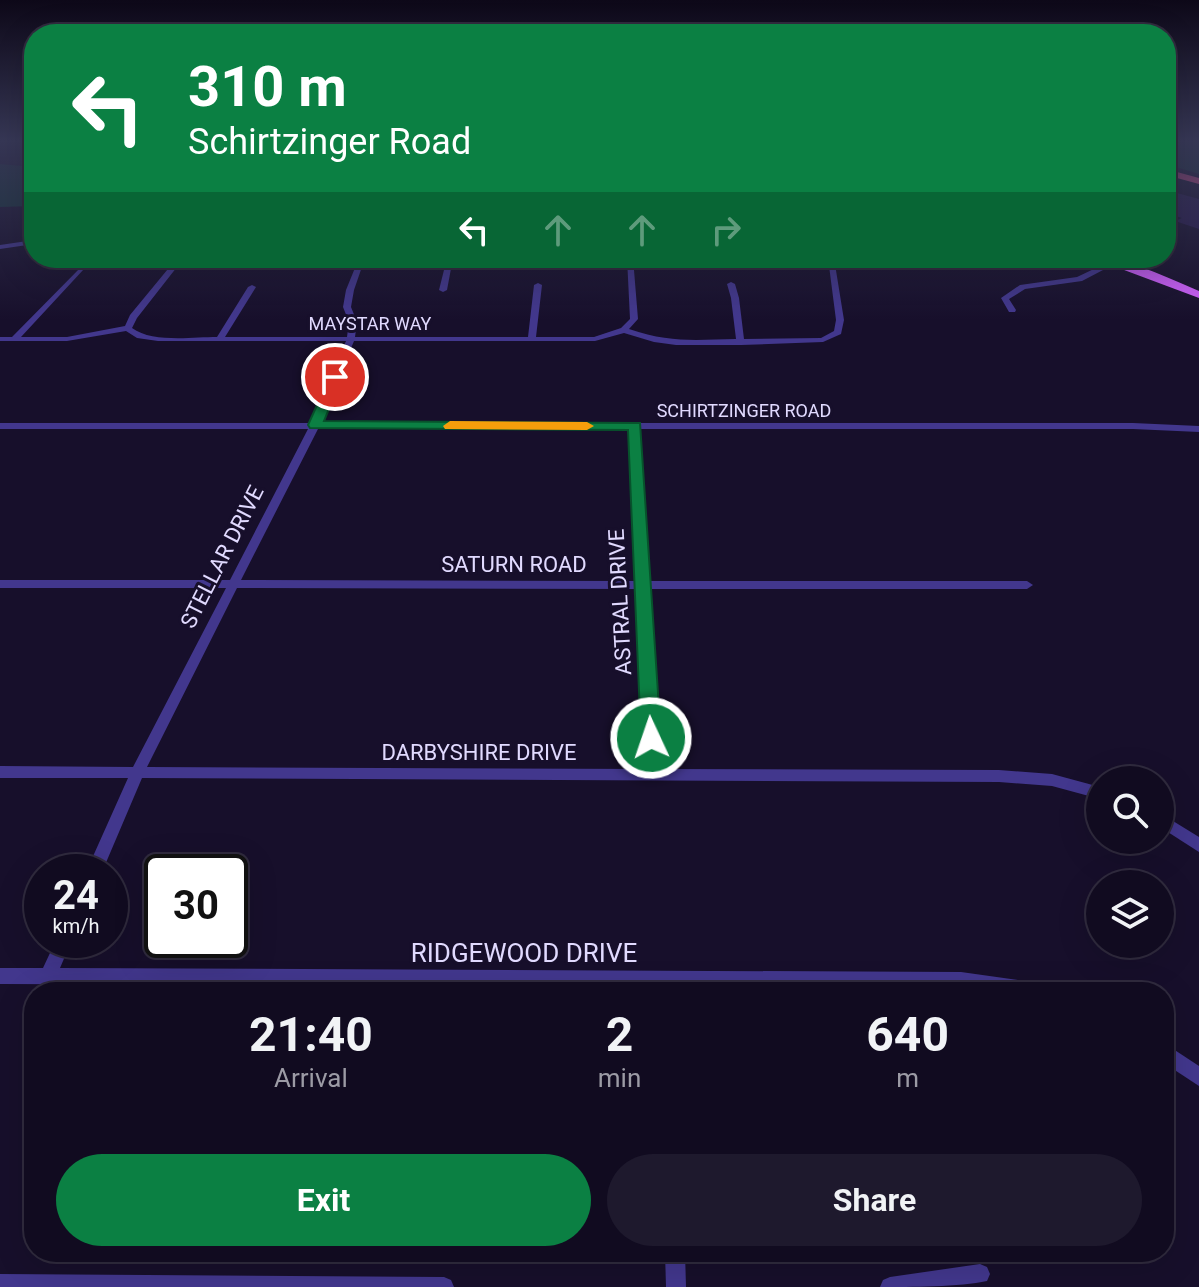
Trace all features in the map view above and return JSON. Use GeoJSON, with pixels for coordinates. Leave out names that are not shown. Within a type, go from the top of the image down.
{"type":"FeatureCollection","features":[{"type":"Feature","properties":{"kind":"main road"},"geometry":{"type":"LineString","coordinates":[[1137,268],[1199,295]]}},
{"type":"Feature","properties":{"kind":"main road"},"geometry":{"type":"LineString","coordinates":[[1146,268],[1199,286]]}},
{"type":"Feature","properties":{"kind":"main road"},"geometry":{"type":"LineString","coordinates":[[1155,268],[1199,286]]}},
{"type":"Feature","properties":{"kind":"street"},"geometry":{"type":"LineString","coordinates":[[0,247],[24,243]]}},
{"type":"Feature","properties":{"kind":"street"},"geometry":{"type":"LineString","coordinates":[[14,339],[82,268]]}},
{"type":"Feature","properties":{"kind":"street"},"geometry":{"type":"LineString","coordinates":[[0,339],[75,338],[128,328],[133,317],[173,268]]}},
{"type":"Feature","properties":{"kind":"street","name":"STELLAR DRIVE"},"geometry":{"type":"LineString","coordinates":[[102,854],[137,773],[315,425],[351,339],[353,322],[347,307],[358,268]]}},
{"type":"Feature","properties":{"kind":"street"},"geometry":{"type":"LineString","coordinates":[[443,290],[448,268]]}},
{"type":"Feature","properties":{"kind":"street"},"geometry":{"type":"LineString","coordinates":[[631,268],[634,319],[624,330],[665,342],[741,343],[812,342],[838,332],[840,320],[832,268]]}},
{"type":"Feature","properties":{"kind":"street"},"geometry":{"type":"LineString","coordinates":[[1012,310],[1005,298],[1016,290],[1079,279],[1102,268]]}},
{"type":"Feature","properties":{"kind":"street"},"geometry":{"type":"LineString","coordinates":[[731,284],[736,296],[735,322],[741,343]]}},
{"type":"Feature","properties":{"kind":"street"},"geometry":{"type":"LineString","coordinates":[[532,339],[538,285]]}},
{"type":"Feature","properties":{"kind":"street"},"geometry":{"type":"LineString","coordinates":[[219,339],[252,287]]}},
{"type":"Feature","properties":{"kind":"street","name":"MAYSTAR WAY"},"geometry":{"type":"LineString","coordinates":[[128,328],[138,335],[155,339],[595,339],[624,330]]}},
{"type":"Feature","properties":{"kind":"street","name":"SCHIRTZINGER ROAD"},"geometry":{"type":"LineString","coordinates":[[0,426],[1145,426],[1199,429]]}},
{"type":"Feature","properties":{"kind":"street","name":"ASTRAL DRIVE"},"geometry":{"type":"LineString","coordinates":[[635,426],[653,775]]}},
{"type":"Feature","properties":{"kind":"street","name":"SATURN ROAD"},"geometry":{"type":"LineString","coordinates":[[0,584],[1027,585]]}},
{"type":"Feature","properties":{"kind":"street","name":"DARBYSHIRE DRIVE"},"geometry":{"type":"LineString","coordinates":[[0,772],[999,776],[1052,780],[1086,789]]}},
{"type":"Feature","properties":{"kind":"street"},"geometry":{"type":"LineString","coordinates":[[1174,828],[1199,845]]}},
{"type":"Feature","properties":{"kind":"street"},"geometry":{"type":"LineString","coordinates":[[48,976],[56,958]]}},
{"type":"Feature","properties":{"kind":"street","name":"RIDGEWOOD DRIVE"},"geometry":{"type":"LineString","coordinates":[[0,976],[418,982]]}},
{"type":"Feature","properties":{"kind":"street","name":"RIDGEWOOD DRIVE"},"geometry":{"type":"LineString","coordinates":[[862,982],[975,982]]}},
{"type":"Feature","properties":{"kind":"street"},"geometry":{"type":"LineString","coordinates":[[1174,1059],[1199,1077]]}},
{"type":"Feature","properties":{"kind":"street"},"geometry":{"type":"LineString","coordinates":[[675,1262],[676,1287]]}},
{"type":"Feature","properties":{"kind":"street"},"geometry":{"type":"LineString","coordinates":[[890,1287],[980,1274]]}},
{"type":"Feature","properties":{"kind":"street"},"geometry":{"type":"LineString","coordinates":[[0,1284],[444,1287]]}},
{"type":"Feature","properties":{"kind":"green space"},"geometry":{"type":"Polygon","coordinates":[[[0,200],[24,200],[24,206],[0,207],[0,200]]]}},
{"type":"Feature","properties":{"kind":"building"},"geometry":{"type":"Polygon","coordinates":[[[1176,200],[1199,200],[1199,229],[1176,221],[1182,218],[1176,216],[1176,200]]]}},
{"type":"Feature","properties":{"kind":"slow traffic"},"geometry":{"type":"LineString","coordinates":[[450,426],[587,426]]}},
{"type":"Feature","properties":{"kind":"route"},"geometry":{"type":"LineString","coordinates":[[335,377],[315,425],[635,426],[651,738]]}}]}
